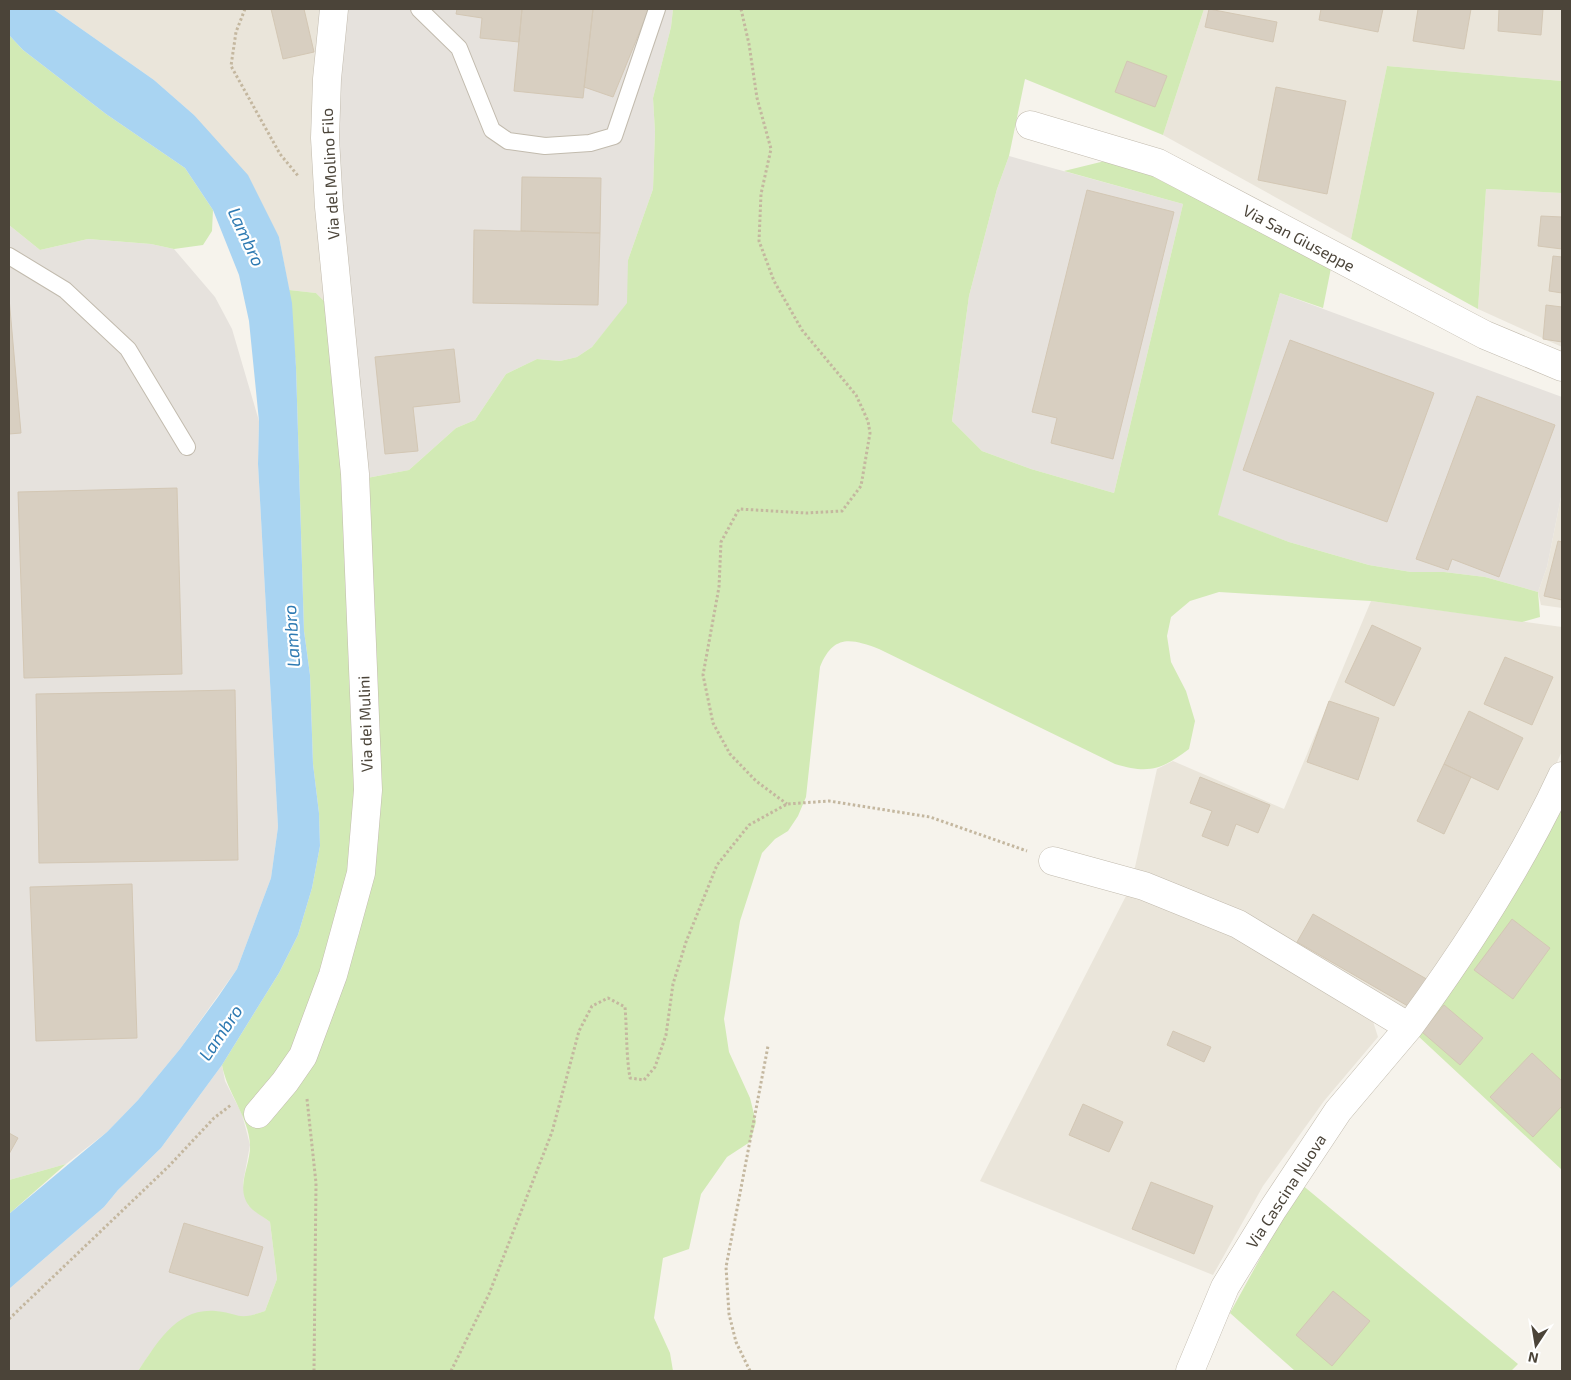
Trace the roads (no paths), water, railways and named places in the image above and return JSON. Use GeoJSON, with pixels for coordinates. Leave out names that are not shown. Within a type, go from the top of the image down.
{"type":"FeatureCollection","features":[{"type":"Feature","properties":{"kind":"street","name":"Via del Molino Filo"},"geometry":{"type":"LineString","coordinates":[[334,9],[327,79],[325,138],[329,207],[340,310]]}},
{"type":"Feature","properties":{"kind":"street","name":"Via San Giuseppe"},"geometry":{"type":"LineString","coordinates":[[1030,126],[1158,163],[1485,335],[1562,367]]}},
{"type":"Feature","properties":{"kind":"street","name":"Via dei Mulini"},"geometry":{"type":"LineString","coordinates":[[247,1108],[285,1082],[303,1056],[333,975],[361,873],[368,790],[355,474],[340,310]]}},
{"type":"Feature","properties":{"kind":"street","name":"Via Cascina Nuova"},"geometry":{"type":"LineString","coordinates":[[1190,1371],[1225,1287],[1273,1209],[1338,1111],[1409,1027],[1487,914],[1547,808],[1562,776]]}},
{"type":"Feature","properties":{"kind":"street"},"geometry":{"type":"LineString","coordinates":[[1053,861],[1144,886],[1238,924],[1409,1027]]}},
{"type":"Feature","properties":{"kind":"lane"},"geometry":{"type":"LineString","coordinates":[[419,9],[459,48],[492,130],[508,141],[545,146],[590,143],[614,136],[657,9]]}},
{"type":"Feature","properties":{"kind":"lane"},"geometry":{"type":"LineString","coordinates":[[9,256],[65,290],[128,350],[188,447]]}},
{"type":"Feature","properties":{"kind":"water","name":"Lambro"},"geometry":{"type":"Polygon","coordinates":[[[9,9],[53,9],[154,80],[194,115],[248,175],[279,237],[292,303],[296,367],[304,631],[310,675],[313,764],[319,813],[320,846],[312,888],[298,935],[279,973],[222,1065],[161,1148],[118,1190],[104,1207],[9,1289],[9,1214],[107,1132],[138,1100],[180,1049],[218,997],[237,969],[271,878],[278,827],[258,464],[259,421],[249,321],[239,275],[213,210],[185,168],[106,114],[23,50],[9,35],[9,9]]]}}]}
